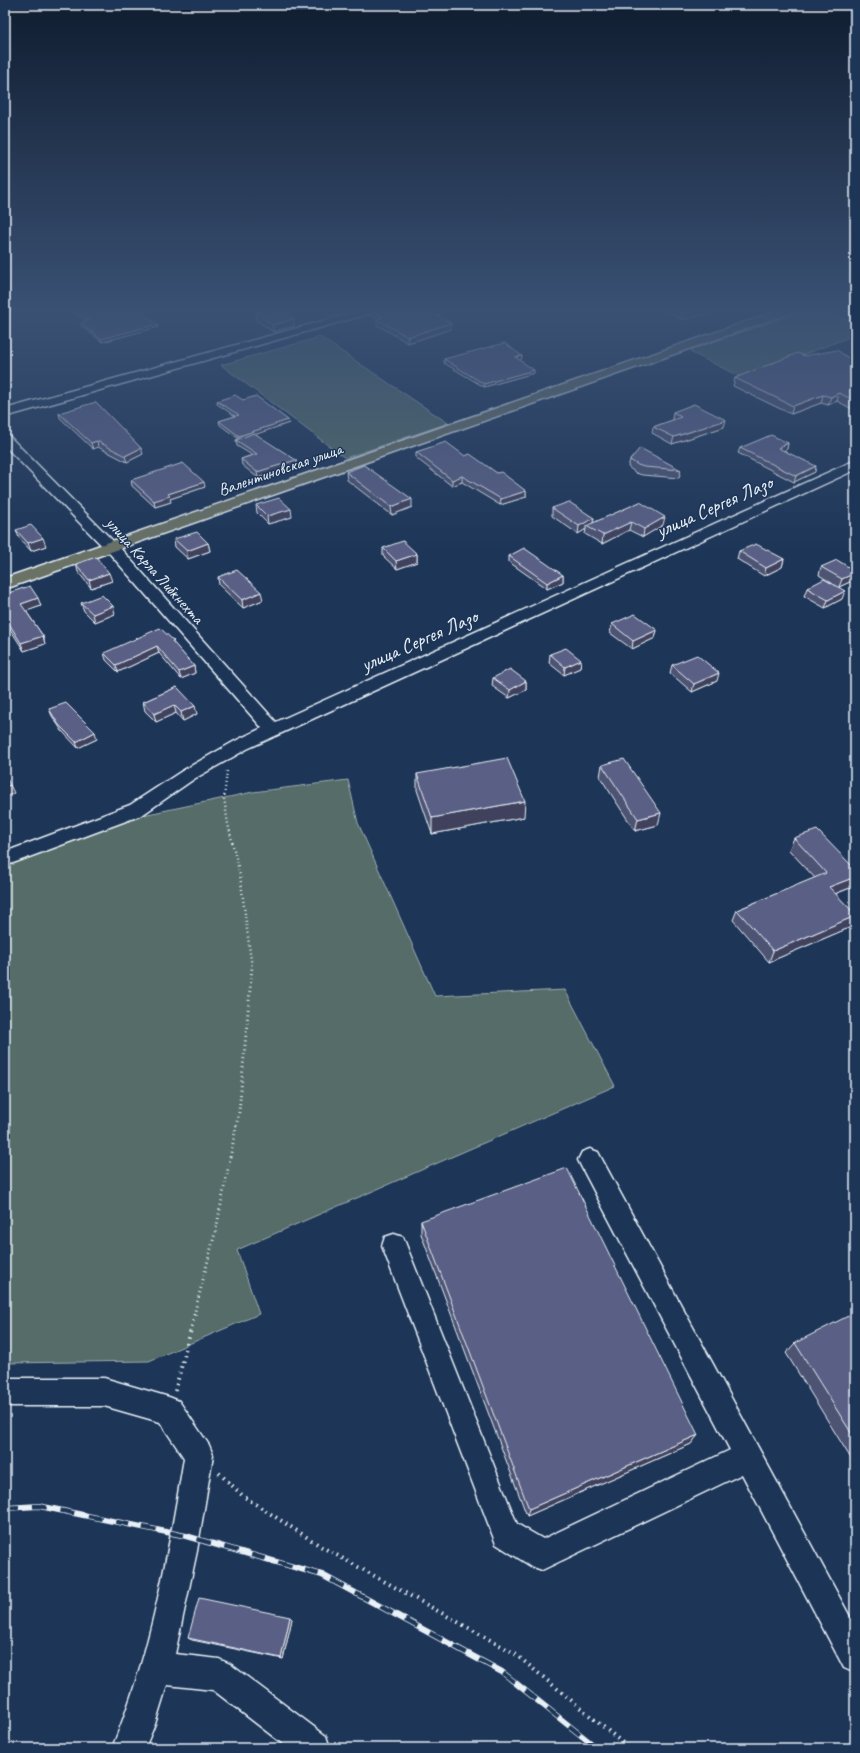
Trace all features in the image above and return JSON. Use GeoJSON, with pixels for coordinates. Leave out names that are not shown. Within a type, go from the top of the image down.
{"type":"FeatureCollection","features":[{"type":"Feature","properties":{"kind":"main road","name":"Валентиновская улица"},"geometry":{"type":"LineString","coordinates":[[5,584],[557,391]]}},
{"type":"Feature","properties":{"kind":"street"},"geometry":{"type":"LineString","coordinates":[[5,413],[83,391]]}},
{"type":"Feature","properties":{"kind":"street","name":"улица Карла Либкнехта"},"geometry":{"type":"LineString","coordinates":[[5,439],[111,547],[273,730]]}},
{"type":"Feature","properties":{"kind":"street","name":"улица Сергея Лазо"},"geometry":{"type":"LineString","coordinates":[[5,858],[136,810],[188,775],[241,745],[855,465]]}},
{"type":"Feature","properties":{"kind":"street"},"geometry":{"type":"LineString","coordinates":[[590,1160],[855,1657]]}},
{"type":"Feature","properties":{"kind":"street"},"geometry":{"type":"LineString","coordinates":[[394,1246],[506,1534],[536,1552],[542,1555],[748,1456]]}},
{"type":"Feature","properties":{"kind":"street"},"geometry":{"type":"LineString","coordinates":[[5,1392],[104,1392],[169,1411],[199,1455],[175,1591],[156,1668],[138,1728],[128,1748]]}},
{"type":"Feature","properties":{"kind":"street"},"geometry":{"type":"LineString","coordinates":[[156,1668],[219,1675],[314,1748]]}},
{"type":"Feature","properties":{"kind":"path"},"geometry":{"type":"LineString","coordinates":[[169,1411],[181,1373],[217,1225],[239,1112],[252,970],[240,875],[228,824],[224,798],[227,770],[241,745]]}},
{"type":"Feature","properties":{"kind":"path"},"geometry":{"type":"LineString","coordinates":[[199,1455],[243,1496],[322,1547],[514,1653],[629,1748]]}},
{"type":"Feature","properties":{"kind":"green space"},"geometry":{"type":"Polygon","coordinates":[[[255,391],[400,391],[448,423],[345,458],[255,391]]]}},
{"type":"Feature","properties":{"kind":"green space"},"geometry":{"type":"Polygon","coordinates":[[[348,780],[358,823],[435,996],[565,990],[615,1086],[237,1250],[259,1314],[149,1361],[5,1363],[5,857],[91,826],[253,792],[348,780]]]}},
{"type":"Feature","properties":{"kind":"building"},"geometry":{"type":"Polygon","coordinates":[[[762,391],[855,391],[855,401],[839,393],[831,397],[823,395],[793,406],[762,391]]]}},
{"type":"Feature","properties":{"kind":"building"},"geometry":{"type":"Polygon","coordinates":[[[235,395],[243,400],[256,396],[288,420],[239,436],[219,421],[239,415],[217,401],[235,395]]]}},
{"type":"Feature","properties":{"kind":"building"},"geometry":{"type":"Polygon","coordinates":[[[96,402],[141,448],[125,456],[97,441],[91,443],[59,413],[96,402]]]}},
{"type":"Feature","properties":{"kind":"building"},"geometry":{"type":"Polygon","coordinates":[[[694,404],[726,420],[674,437],[653,427],[681,417],[673,412],[694,404]]]}},
{"type":"Feature","properties":{"kind":"building"},"geometry":{"type":"Polygon","coordinates":[[[254,433],[296,460],[257,472],[241,459],[257,454],[236,440],[254,433]]]}},
{"type":"Feature","properties":{"kind":"building"},"geometry":{"type":"Polygon","coordinates":[[[771,435],[788,443],[778,448],[816,466],[796,476],[740,448],[771,435]]]}},
{"type":"Feature","properties":{"kind":"building"},"geometry":{"type":"Polygon","coordinates":[[[446,442],[465,456],[470,454],[497,473],[501,472],[526,491],[501,499],[462,476],[452,480],[416,452],[446,442]]]}},
{"type":"Feature","properties":{"kind":"building"},"geometry":{"type":"Polygon","coordinates":[[[640,448],[681,470],[644,467],[638,465],[630,460],[640,448]]]}},
{"type":"Feature","properties":{"kind":"building"},"geometry":{"type":"Polygon","coordinates":[[[183,463],[204,482],[168,494],[170,496],[154,501],[131,480],[183,463]]]}},
{"type":"Feature","properties":{"kind":"building"},"geometry":{"type":"Polygon","coordinates":[[[364,465],[412,499],[391,507],[346,472],[364,465]]]}},
{"type":"Feature","properties":{"kind":"building"},"geometry":{"type":"Polygon","coordinates":[[[279,498],[291,509],[267,516],[256,505],[279,498]]]}},
{"type":"Feature","properties":{"kind":"building"},"geometry":{"type":"Polygon","coordinates":[[[569,502],[594,518],[579,526],[552,508],[569,502]]]}},
{"type":"Feature","properties":{"kind":"building"},"geometry":{"type":"Polygon","coordinates":[[[640,502],[665,517],[644,529],[631,522],[603,535],[586,526],[640,502]]]}},
{"type":"Feature","properties":{"kind":"building"},"geometry":{"type":"Polygon","coordinates":[[[31,525],[43,538],[28,543],[16,530],[31,525]]]}},
{"type":"Feature","properties":{"kind":"building"},"geometry":{"type":"Polygon","coordinates":[[[197,532],[208,543],[187,551],[174,539],[197,532]]]}},
{"type":"Feature","properties":{"kind":"building"},"geometry":{"type":"Polygon","coordinates":[[[403,541],[417,554],[396,561],[383,548],[403,541]]]}},
{"type":"Feature","properties":{"kind":"building"},"geometry":{"type":"Polygon","coordinates":[[[756,544],[784,559],[766,568],[739,551],[756,544]]]}},
{"type":"Feature","properties":{"kind":"building"},"geometry":{"type":"Polygon","coordinates":[[[524,548],[563,575],[547,583],[509,556],[524,548]]]}},
{"type":"Feature","properties":{"kind":"building"},"geometry":{"type":"Polygon","coordinates":[[[96,557],[109,573],[89,580],[76,564],[96,557]]]}},
{"type":"Feature","properties":{"kind":"building"},"geometry":{"type":"Polygon","coordinates":[[[837,560],[855,571],[855,573],[842,579],[821,567],[837,560]]]}},
{"type":"Feature","properties":{"kind":"building"},"geometry":{"type":"Polygon","coordinates":[[[237,570],[261,592],[242,600],[218,577],[237,570]]]}},
{"type":"Feature","properties":{"kind":"building"},"geometry":{"type":"Polygon","coordinates":[[[824,579],[845,591],[828,600],[807,588],[824,579]]]}},
{"type":"Feature","properties":{"kind":"building"},"geometry":{"type":"Polygon","coordinates":[[[30,586],[38,598],[21,604],[43,636],[21,643],[5,617],[5,594],[30,586]]]}},
{"type":"Feature","properties":{"kind":"building"},"geometry":{"type":"Polygon","coordinates":[[[102,595],[113,606],[93,614],[81,603],[102,595]]]}},
{"type":"Feature","properties":{"kind":"building"},"geometry":{"type":"Polygon","coordinates":[[[635,614],[657,630],[633,641],[612,624],[635,614]]]}},
{"type":"Feature","properties":{"kind":"building"},"geometry":{"type":"Polygon","coordinates":[[[160,628],[174,641],[172,641],[194,666],[179,672],[157,646],[116,665],[104,653],[160,628]]]}},
{"type":"Feature","properties":{"kind":"building"},"geometry":{"type":"Polygon","coordinates":[[[566,648],[581,660],[565,667],[550,654],[566,648]]]}},
{"type":"Feature","properties":{"kind":"building"},"geometry":{"type":"Polygon","coordinates":[[[697,655],[719,673],[694,684],[672,665],[697,655]]]}},
{"type":"Feature","properties":{"kind":"building"},"geometry":{"type":"Polygon","coordinates":[[[510,669],[526,681],[510,690],[493,678],[510,669]]]}},
{"type":"Feature","properties":{"kind":"building"},"geometry":{"type":"Polygon","coordinates":[[[177,687],[195,706],[181,712],[174,705],[154,714],[143,702],[177,687]]]}},
{"type":"Feature","properties":{"kind":"building"},"geometry":{"type":"Polygon","coordinates":[[[66,703],[95,732],[76,742],[59,725],[49,709],[66,703]]]}},
{"type":"Feature","properties":{"kind":"building"},"geometry":{"type":"Polygon","coordinates":[[[507,758],[525,801],[432,818],[417,774],[507,758]]]}},
{"type":"Feature","properties":{"kind":"building"},"geometry":{"type":"Polygon","coordinates":[[[624,759],[661,813],[638,819],[602,765],[624,759]]]}},
{"type":"Feature","properties":{"kind":"building"},"geometry":{"type":"Polygon","coordinates":[[[5,775],[10,785],[5,787],[5,775]]]}},
{"type":"Feature","properties":{"kind":"building"},"geometry":{"type":"Polygon","coordinates":[[[817,830],[855,869],[855,877],[829,887],[855,914],[855,916],[773,951],[737,910],[826,873],[794,838],[817,830]]]}},
{"type":"Feature","properties":{"kind":"building"},"geometry":{"type":"Polygon","coordinates":[[[567,1168],[698,1435],[529,1509],[421,1221],[567,1168]]]}},
{"type":"Feature","properties":{"kind":"building"},"geometry":{"type":"Polygon","coordinates":[[[852,1314],[855,1318],[855,1439],[795,1343],[852,1314]]]}},
{"type":"Feature","properties":{"kind":"building"},"geometry":{"type":"Polygon","coordinates":[[[199,1598],[290,1617],[281,1658],[188,1638],[199,1598]]]}},
{"type":"Feature","properties":{"kind":"railway"},"geometry":{"type":"LineString","coordinates":[[5,1508],[39,1506],[186,1536],[322,1575],[502,1672],[597,1748]]}}]}
